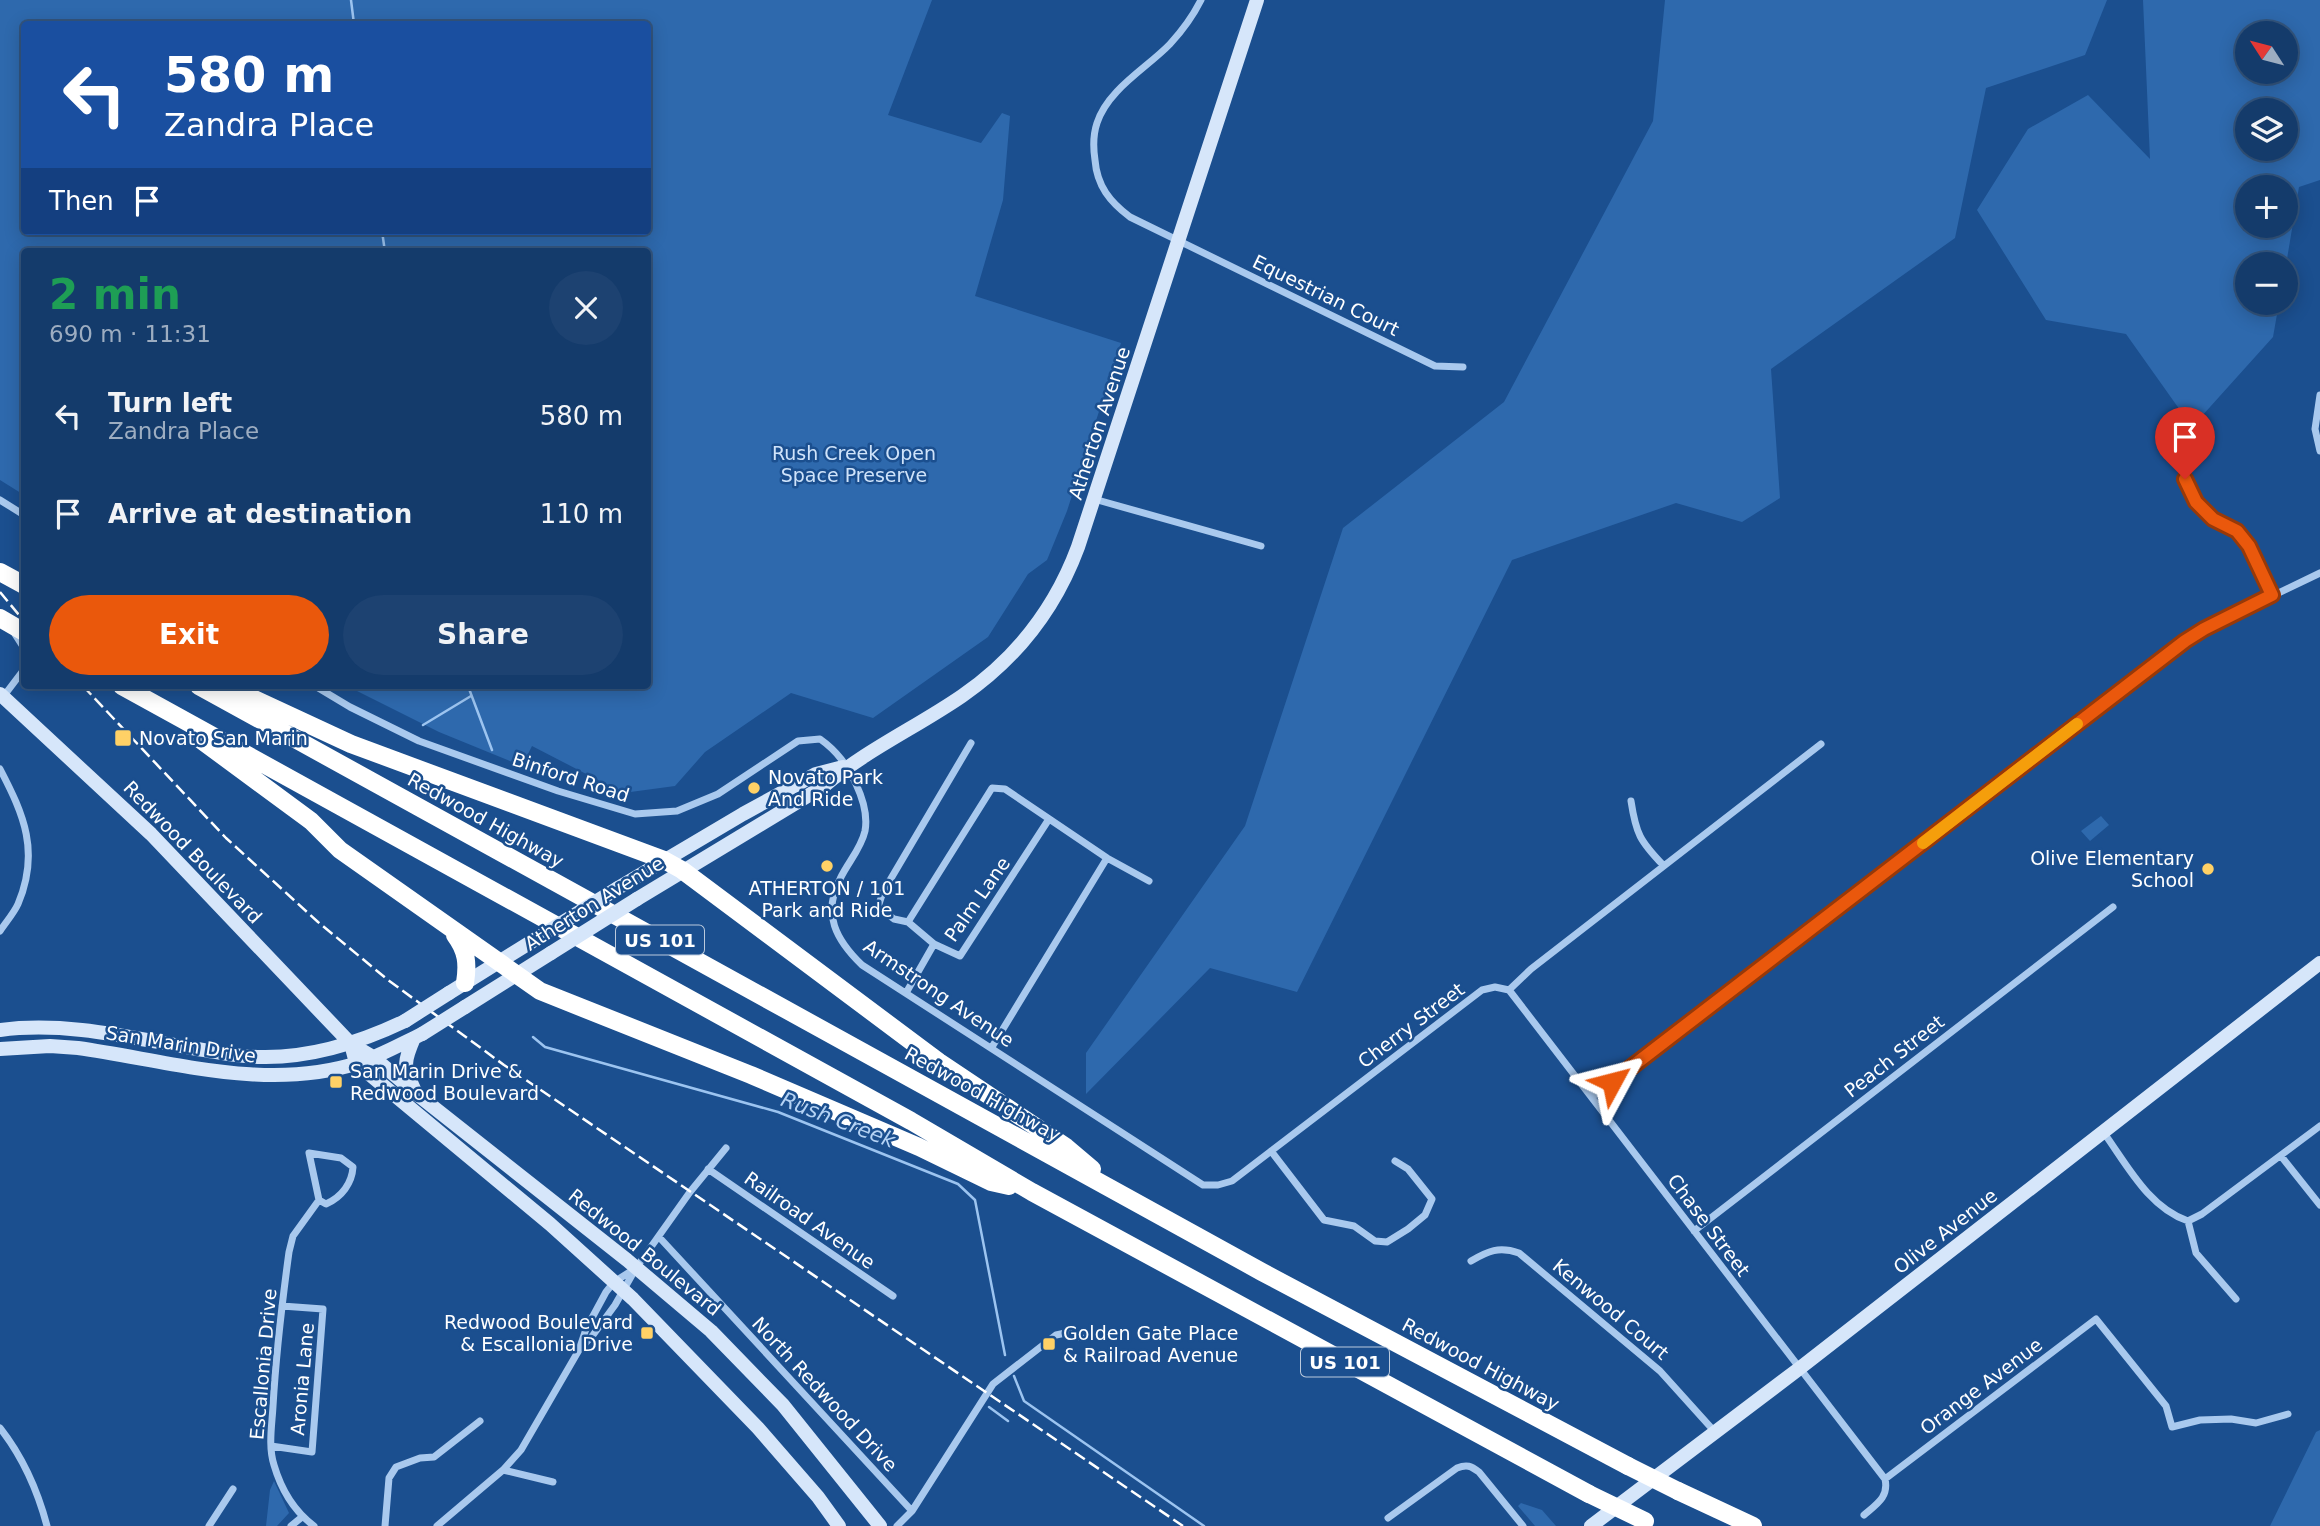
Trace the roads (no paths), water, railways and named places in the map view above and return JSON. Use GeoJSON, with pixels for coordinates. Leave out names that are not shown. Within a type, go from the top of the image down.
{"type":"FeatureCollection","features":[{"type":"Feature","properties":{"kind":"highway"},"geometry":{"type":"LineString","coordinates":[[0,572],[21,583]]}},
{"type":"Feature","properties":{"kind":"highway"},"geometry":{"type":"LineString","coordinates":[[0,617],[21,630]]}},
{"type":"Feature","properties":{"kind":"highway","name":"US 101"},"geometry":{"type":"LineString","coordinates":[[127,689],[911,1121],[1032,1192],[1589,1494],[1651,1523]]}},
{"type":"Feature","properties":{"kind":"highway","name":"Redwood Highway"},"geometry":{"type":"LineString","coordinates":[[203,689],[1282,1283],[1628,1466],[1753,1526]]}},
{"type":"Feature","properties":{"kind":"highway"},"geometry":{"type":"LineString","coordinates":[[232,689],[351,744],[601,835],[682,870],[940,1062],[1066,1147],[1121,1194]]}},
{"type":"Feature","properties":{"kind":"highway"},"geometry":{"type":"LineString","coordinates":[[144,699],[311,821],[340,850],[540,991],[880,1130],[991,1182],[1032,1192]]}},
{"type":"Feature","properties":{"kind":"highway"},"geometry":{"type":"LineString","coordinates":[[451,930],[466,952],[465,983]]}},
{"type":"Feature","properties":{"kind":"main road","name":"Atherton Avenue"},"geometry":{"type":"LineString","coordinates":[[356,1063],[418,1036],[682,870],[824,786],[848,766],[960,697],[990,675],[1015,652],[1038,625],[1072,562],[1257,0]]}},
{"type":"Feature","properties":{"kind":"main road","name":"Redwood Boulevard"},"geometry":{"type":"LineString","coordinates":[[2,695],[144,827],[351,1044],[373,1057],[711,1331],[783,1405],[880,1526]]}},
{"type":"Feature","properties":{"kind":"main road","name":"Atherton Avenue"},"geometry":{"type":"LineString","coordinates":[[351,1044],[405,1021],[664,860],[816,774],[848,766]]}},
{"type":"Feature","properties":{"kind":"main road","name":"Olive Avenue"},"geometry":{"type":"LineString","coordinates":[[1591,1526],[1800,1368],[2320,963]]}},
{"type":"Feature","properties":{"kind":"main road","name":"San Marin Drive"},"geometry":{"type":"LineString","coordinates":[[0,1030],[75,1030],[257,1057],[306,1054],[351,1044]]}},
{"type":"Feature","properties":{"kind":"main road"},"geometry":{"type":"LineString","coordinates":[[418,1036],[405,1061],[407,1074],[418,1096]]}},
{"type":"Feature","properties":{"kind":"main road","name":"Redwood Boulevard"},"geometry":{"type":"LineString","coordinates":[[351,1044],[356,1063],[550,1224],[620,1286],[758,1428],[839,1526]]}},
{"type":"Feature","properties":{"kind":"main road","name":"San Marin Drive"},"geometry":{"type":"LineString","coordinates":[[0,1049],[50,1046],[78,1048],[256,1076],[314,1073],[356,1063]]}},
{"type":"Feature","properties":{"kind":"street","name":"Equestrian Court"},"geometry":{"type":"LineString","coordinates":[[1201,0],[1169,44],[1113,96],[1100,117],[1093,145],[1096,175],[1111,202],[1130,217],[1436,366],[1463,368]]}},
{"type":"Feature","properties":{"kind":"street"},"geometry":{"type":"LineString","coordinates":[[2320,395],[2315,429],[2320,451]]}},
{"type":"Feature","properties":{"kind":"street"},"geometry":{"type":"LineString","coordinates":[[2180,458],[2185,479],[2196,502],[2213,519],[2237,531],[2249,546],[2272,595]]}},
{"type":"Feature","properties":{"kind":"street"},"geometry":{"type":"LineString","coordinates":[[1094,499],[1261,546]]}},
{"type":"Feature","properties":{"kind":"street"},"geometry":{"type":"LineString","coordinates":[[0,500],[21,513]]}},
{"type":"Feature","properties":{"kind":"street"},"geometry":{"type":"LineString","coordinates":[[1592,1097],[2185,641],[2204,629],[2320,573]]}},
{"type":"Feature","properties":{"kind":"street"},"geometry":{"type":"LineString","coordinates":[[0,617],[21,644]]}},
{"type":"Feature","properties":{"kind":"street"},"geometry":{"type":"LineString","coordinates":[[2,695],[21,673]]}},
{"type":"Feature","properties":{"kind":"street","name":"Binford Road"},"geometry":{"type":"LineString","coordinates":[[320,689],[419,741],[558,791],[635,814],[677,811],[718,794],[798,741],[820,738],[848,766]]}},
{"type":"Feature","properties":{"kind":"street","name":"Palm Lane"},"geometry":{"type":"LineString","coordinates":[[971,743],[883,892],[878,907],[894,919],[908,922],[934,944],[961,956],[1049,819]]}},
{"type":"Feature","properties":{"kind":"street"},"geometry":{"type":"LineString","coordinates":[[1509,990],[1531,969],[1821,744]]}},
{"type":"Feature","properties":{"kind":"street","name":"Armstrong Avenue"},"geometry":{"type":"LineString","coordinates":[[848,766],[862,797],[866,818],[865,831],[858,850],[839,880],[832,902],[832,920],[847,951],[862,965],[1075,1102]]}},
{"type":"Feature","properties":{"kind":"street"},"geometry":{"type":"LineString","coordinates":[[0,769],[16,800],[28,834],[28,868],[18,905],[0,931]]}},
{"type":"Feature","properties":{"kind":"street"},"geometry":{"type":"LineString","coordinates":[[908,922],[992,788],[1004,789],[1107,858],[1149,881]]}},
{"type":"Feature","properties":{"kind":"street"},"geometry":{"type":"LineString","coordinates":[[1631,801],[1636,828],[1643,845],[1663,865]]}},
{"type":"Feature","properties":{"kind":"street"},"geometry":{"type":"LineString","coordinates":[[992,1047],[1107,858]]}},
{"type":"Feature","properties":{"kind":"street","name":"Peach Street"},"geometry":{"type":"LineString","coordinates":[[1694,1231],[2113,907]]}},
{"type":"Feature","properties":{"kind":"street"},"geometry":{"type":"LineString","coordinates":[[906,993],[934,944]]}},
{"type":"Feature","properties":{"kind":"street","name":"Cherry Street"},"geometry":{"type":"LineString","coordinates":[[1075,1102],[1203,1185],[1218,1185],[1232,1181],[1482,990],[1495,987],[1509,990]]}},
{"type":"Feature","properties":{"kind":"street","name":"Chase Street"},"geometry":{"type":"LineString","coordinates":[[1509,990],[1885,1479]]}},
{"type":"Feature","properties":{"kind":"street"},"geometry":{"type":"LineString","coordinates":[[2104,1133],[2151,1197],[2166,1212],[2188,1221],[2203,1214],[2320,1126]]}},
{"type":"Feature","properties":{"kind":"street"},"geometry":{"type":"LineString","coordinates":[[579,1350],[593,1335],[620,1286],[726,1148]]}},
{"type":"Feature","properties":{"kind":"street"},"geometry":{"type":"LineString","coordinates":[[1271,1151],[1324,1220],[1354,1226],[1375,1241],[1387,1242],[1425,1214],[1432,1199],[1408,1169],[1395,1161]]}},
{"type":"Feature","properties":{"kind":"street","name":"Escallonia Drive"},"geometry":{"type":"LineString","coordinates":[[314,1526],[302,1517],[287,1497],[274,1464],[271,1446],[289,1252],[293,1236],[319,1200],[309,1153],[341,1158],[353,1167],[352,1178],[337,1199],[326,1203],[319,1200]]}},
{"type":"Feature","properties":{"kind":"street"},"geometry":{"type":"LineString","coordinates":[[2281,1156],[2320,1205]]}},
{"type":"Feature","properties":{"kind":"street","name":"Railroad Avenue"},"geometry":{"type":"LineString","coordinates":[[708,1168],[893,1296]]}},
{"type":"Feature","properties":{"kind":"street"},"geometry":{"type":"LineString","coordinates":[[2188,1221],[2196,1253],[2236,1298]]}},
{"type":"Feature","properties":{"kind":"street","name":"North Redwood Drive"},"geometry":{"type":"LineString","coordinates":[[659,1237],[912,1511]]}},
{"type":"Feature","properties":{"kind":"street","name":"Kenwood Court"},"geometry":{"type":"LineString","coordinates":[[1471,1261],[1489,1250],[1507,1248],[1519,1253],[1660,1371],[1715,1432]]}},
{"type":"Feature","properties":{"kind":"street"},"geometry":{"type":"LineString","coordinates":[[437,1526],[503,1470],[521,1450],[579,1350],[586,1329],[606,1292],[620,1286],[636,1268]]}},
{"type":"Feature","properties":{"kind":"street","name":"Aronia Lane"},"geometry":{"type":"LineString","coordinates":[[271,1446],[312,1451],[323,1310],[282,1306]]}},
{"type":"Feature","properties":{"kind":"street","name":"Orange Avenue"},"geometry":{"type":"LineString","coordinates":[[1885,1479],[2096,1319],[2166,1406],[2172,1427],[2200,1420],[2231,1419],[2256,1423],[2288,1414]]}},
{"type":"Feature","properties":{"kind":"street"},"geometry":{"type":"LineString","coordinates":[[897,1526],[912,1511],[993,1384],[1056,1335],[1070,1332],[1082,1338]]}},
{"type":"Feature","properties":{"kind":"street"},"geometry":{"type":"LineString","coordinates":[[385,1526],[389,1478],[396,1467],[420,1458],[434,1457],[480,1421]]}},
{"type":"Feature","properties":{"kind":"street"},"geometry":{"type":"LineString","coordinates":[[0,1428],[15,1447],[47,1526]]}},
{"type":"Feature","properties":{"kind":"street"},"geometry":{"type":"LineString","coordinates":[[1388,1518],[1465,1465],[1479,1472],[1523,1526]]}},
{"type":"Feature","properties":{"kind":"street"},"geometry":{"type":"LineString","coordinates":[[503,1470],[552,1482]]}},
{"type":"Feature","properties":{"kind":"street"},"geometry":{"type":"LineString","coordinates":[[1864,1515],[1884,1497],[1887,1488],[1885,1479]]}},
{"type":"Feature","properties":{"kind":"street"},"geometry":{"type":"LineString","coordinates":[[209,1526],[233,1489]]}},
{"type":"Feature","properties":{"kind":"street"},"geometry":{"type":"LineString","coordinates":[[291,1526],[302,1517]]}},
{"type":"Feature","properties":{"kind":"waterway","name":"Rush Creek"},"geometry":{"type":"LineString","coordinates":[[351,0],[354,21]]}},
{"type":"Feature","properties":{"kind":"waterway","name":"Rush Creek"},"geometry":{"type":"LineString","coordinates":[[383,235],[384,248]]}},
{"type":"Feature","properties":{"kind":"waterway","name":"Rush Creek"},"geometry":{"type":"LineString","coordinates":[[469,689],[492,750]]}},
{"type":"Feature","properties":{"kind":"waterway"},"geometry":{"type":"LineString","coordinates":[[423,725],[471,696]]}},
{"type":"Feature","properties":{"kind":"waterway","name":"Rush Creek"},"geometry":{"type":"LineString","coordinates":[[533,1037],[545,1047],[778,1112],[958,1184],[975,1200],[1005,1355]]}},
{"type":"Feature","properties":{"kind":"waterway","name":"Rush Creek"},"geometry":{"type":"LineString","coordinates":[[1014,1376],[1024,1401],[1204,1526]]}},
{"type":"Feature","properties":{"kind":"waterway"},"geometry":{"type":"LineString","coordinates":[[989,1407],[1008,1421]]}},
{"type":"Feature","properties":{"kind":"railway"},"geometry":{"type":"LineString","coordinates":[[0,592],[21,617]]}},
{"type":"Feature","properties":{"kind":"railway"},"geometry":{"type":"LineString","coordinates":[[86,689],[226,838],[318,922],[388,980],[504,1065],[1183,1526]]}},
{"type":"Feature","properties":{"kind":"place","name":"Novato San Marin"},"geometry":{"type":"Point","coordinates":[123,738]}},
{"type":"Feature","properties":{"kind":"place","name":"Novato Park And Ride"},"geometry":{"type":"Point","coordinates":[754,788]}},
{"type":"Feature","properties":{"kind":"place","name":"ATHERTON / 101 Park and Ride"},"geometry":{"type":"Point","coordinates":[827,866]}},
{"type":"Feature","properties":{"kind":"place","name":"Olive Elementary School"},"geometry":{"type":"Point","coordinates":[2208,869]}},
{"type":"Feature","properties":{"kind":"place","name":"San Marin Drive & Redwood Boulevard"},"geometry":{"type":"Point","coordinates":[336,1082]}},
{"type":"Feature","properties":{"kind":"place","name":"Redwood Boulevard & Escallonia Drive"},"geometry":{"type":"Point","coordinates":[647,1333]}},
{"type":"Feature","properties":{"kind":"place","name":"Golden Gate Place & Railroad Avenue"},"geometry":{"type":"Point","coordinates":[1049,1344]}},
{"type":"Feature","properties":{"kind":"park label","name":"Rush Creek Open Space Preserve"},"geometry":{"type":"Point","coordinates":[854,464]}}]}
